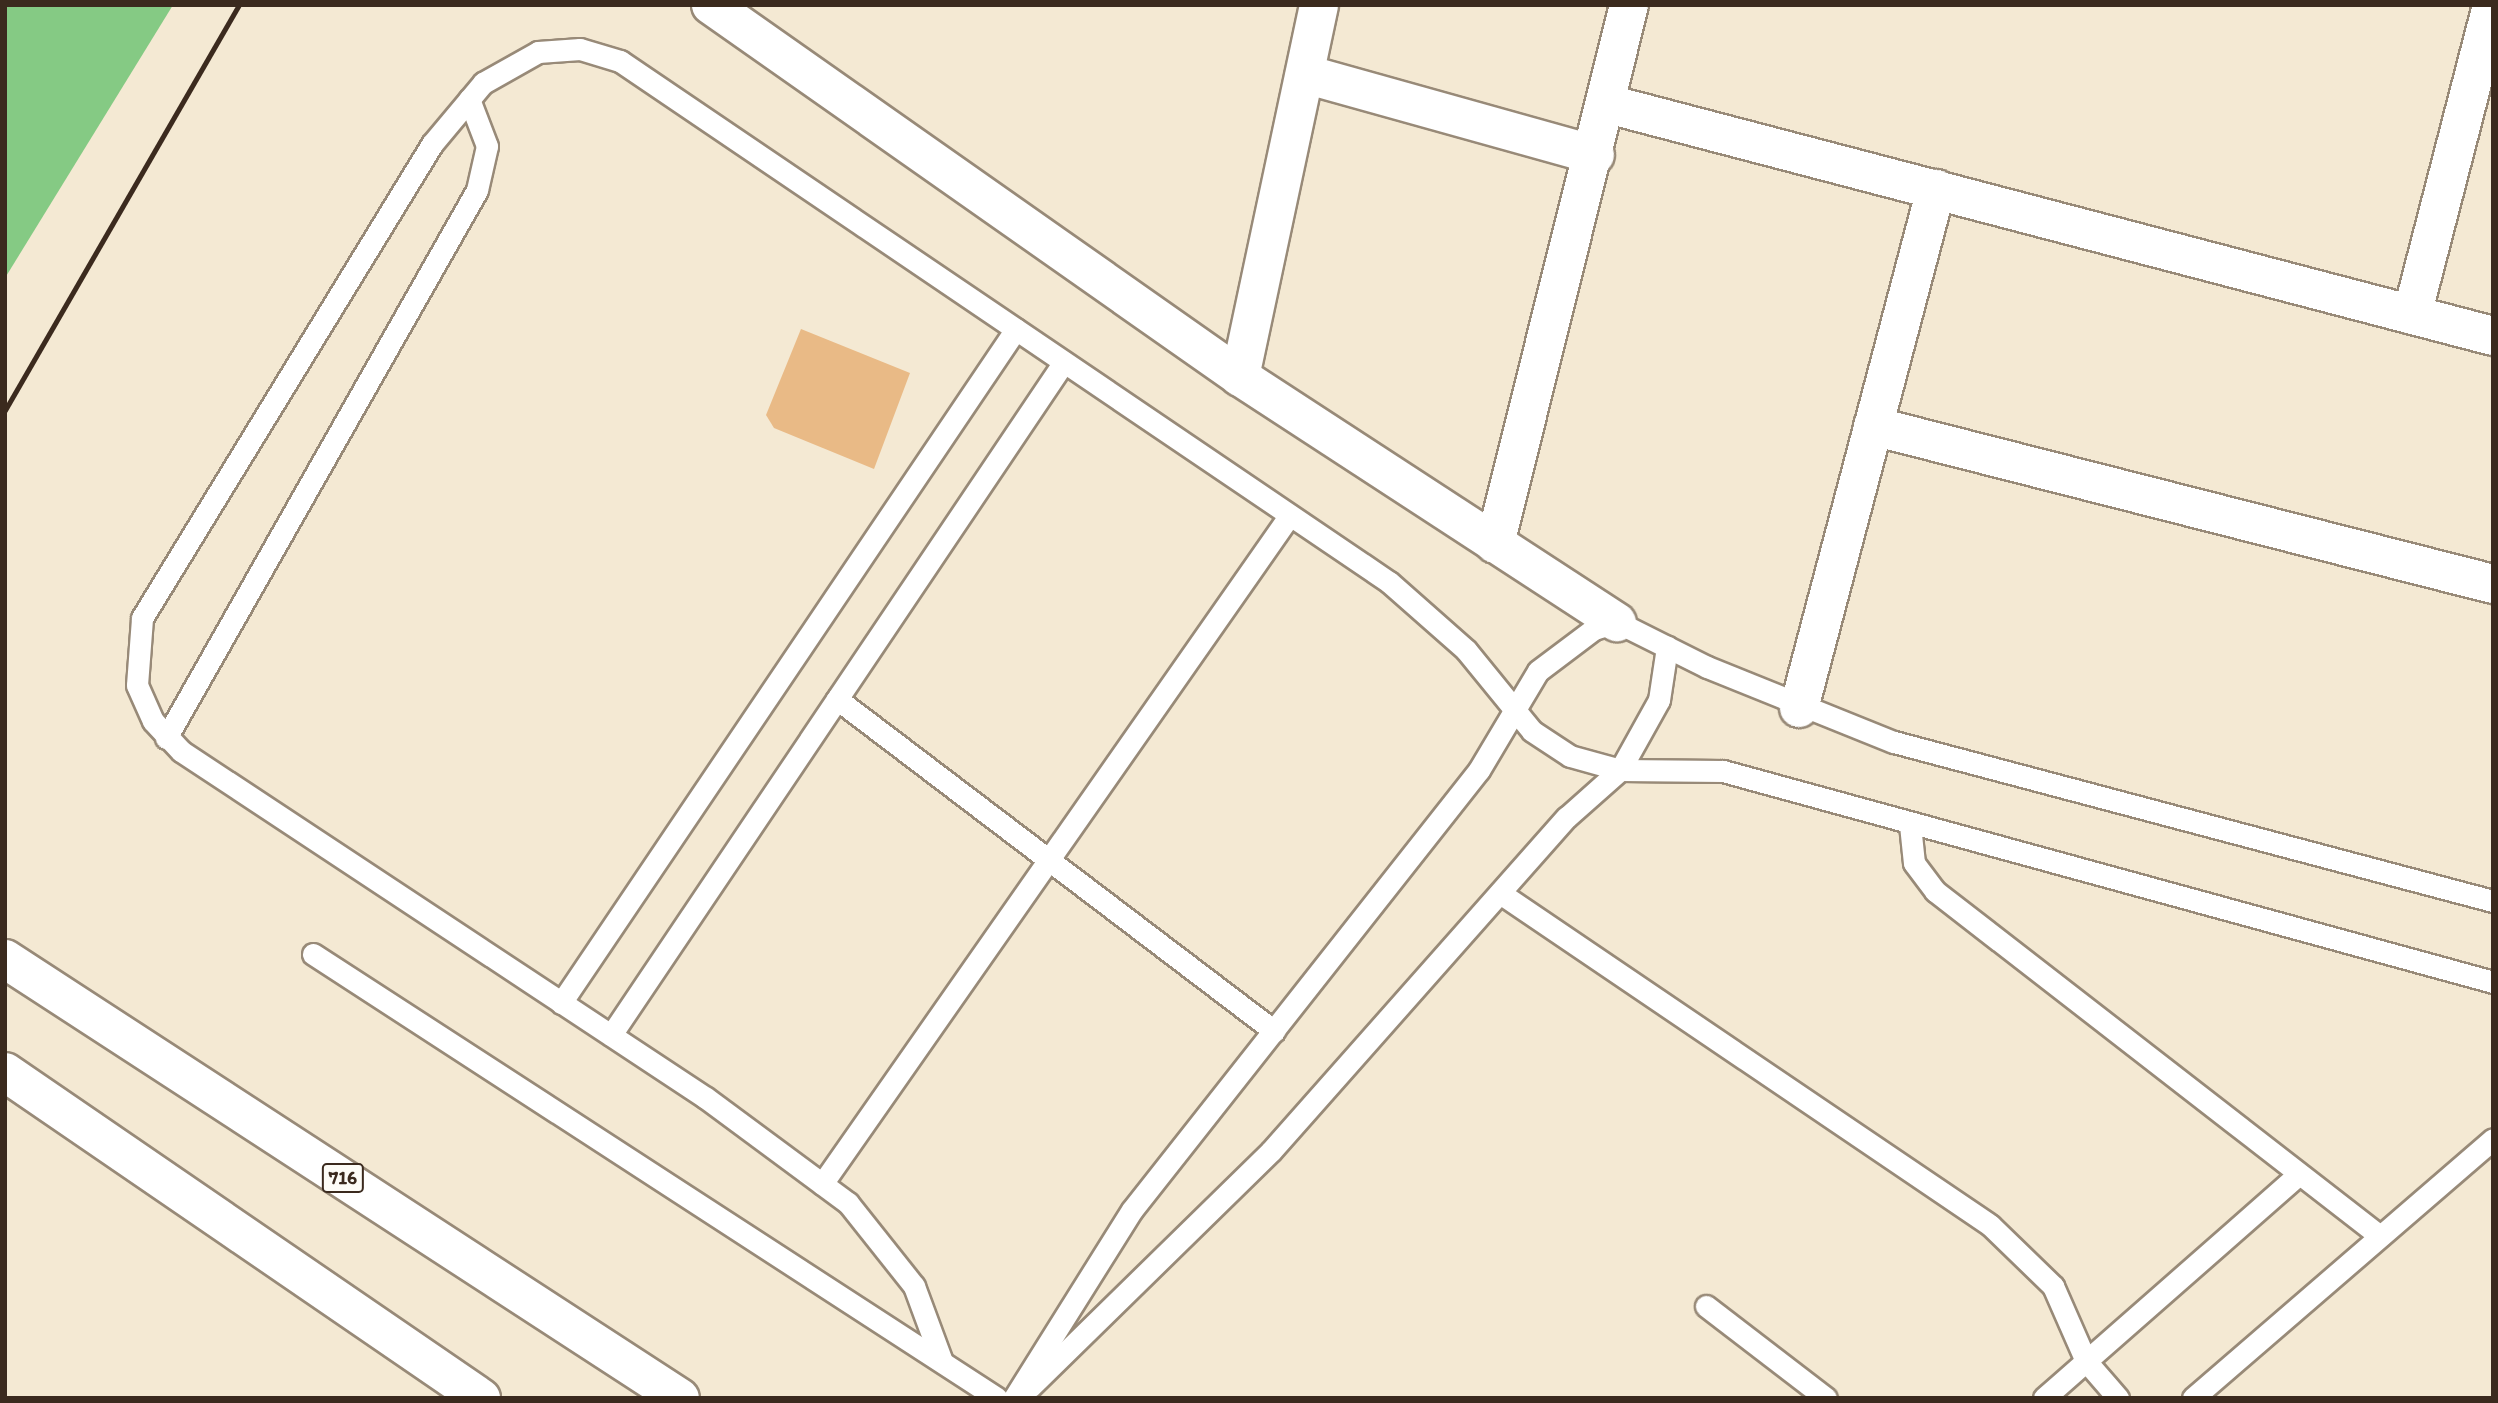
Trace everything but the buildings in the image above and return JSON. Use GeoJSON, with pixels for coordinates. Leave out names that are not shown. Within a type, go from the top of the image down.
{"type":"FeatureCollection","features":[{"type":"Feature","properties":{"kind":"street"},"geometry":{"type":"LineString","coordinates":[[711,5],[1240,377],[1617,622]]}},
{"type":"Feature","properties":{"kind":"street"},"geometry":{"type":"LineString","coordinates":[[1240,377],[1319,5]]}},
{"type":"Feature","properties":{"kind":"street"},"geometry":{"type":"LineString","coordinates":[[1495,544],[1608,104],[1629,5]]}},
{"type":"Feature","properties":{"kind":"street"},"geometry":{"type":"LineString","coordinates":[[2412,315],[2489,7]]}},
{"type":"Feature","properties":{"kind":"street"},"geometry":{"type":"LineString","coordinates":[[1305,74],[1595,155]]}},
{"type":"Feature","properties":{"kind":"street"},"geometry":{"type":"LineString","coordinates":[[1608,104],[2493,336]]}},
{"type":"Feature","properties":{"kind":"street"},"geometry":{"type":"LineString","coordinates":[[1800,708],[1936,189]]}},
{"type":"Feature","properties":{"kind":"street"},"geometry":{"type":"LineString","coordinates":[[1873,426],[2493,584]]}},
{"type":"Feature","properties":{"kind":"street","name":"716"},"geometry":{"type":"LineString","coordinates":[[5,959],[680,1398]]}},
{"type":"Feature","properties":{"kind":"street"},"geometry":{"type":"LineString","coordinates":[[5,1072],[481,1398]]}},
{"type":"Feature","properties":{"kind":"lane"},"geometry":{"type":"LineString","coordinates":[[941,1359],[919,1298],[893,1253],[822,1184],[611,1035],[166,738],[137,685],[142,618],[432,144],[499,69],[538,52],[580,49],[620,61],[1290,515],[1429,614],[1547,743],[1620,770],[1697,766],[2493,982]]}},
{"type":"Feature","properties":{"kind":"lane"},"geometry":{"type":"LineString","coordinates":[[166,738],[477,190],[487,146],[470,99]]}},
{"type":"Feature","properties":{"kind":"lane"},"geometry":{"type":"LineString","coordinates":[[561,1003],[1016,329]]}},
{"type":"Feature","properties":{"kind":"lane"},"geometry":{"type":"LineString","coordinates":[[611,1035],[1064,362]]}},
{"type":"Feature","properties":{"kind":"lane"},"geometry":{"type":"LineString","coordinates":[[822,1184],[1290,515]]}},
{"type":"Feature","properties":{"kind":"lane"},"geometry":{"type":"LineString","coordinates":[[1016,1398],[1132,1210],[1517,712],[1554,653],[1617,622],[1800,708],[1894,742],[2493,901]]}},
{"type":"Feature","properties":{"kind":"lane"},"geometry":{"type":"LineString","coordinates":[[1016,1398],[1271,1151],[1500,893],[1620,770],[1659,700],[1667,647]]}},
{"type":"Feature","properties":{"kind":"lane"},"geometry":{"type":"LineString","coordinates":[[837,699],[1050,857],[1273,1031]]}},
{"type":"Feature","properties":{"kind":"lane"},"geometry":{"type":"LineString","coordinates":[[1910,824],[1914,863],[1935,891],[2380,1236]]}},
{"type":"Feature","properties":{"kind":"lane"},"geometry":{"type":"LineString","coordinates":[[1500,893],[1990,1225],[2053,1286],[2086,1360],[2118,1398]]}},
{"type":"Feature","properties":{"kind":"lane"},"geometry":{"type":"LineString","coordinates":[[313,954],[941,1359],[997,1398]]}},
{"type":"Feature","properties":{"kind":"lane"},"geometry":{"type":"LineString","coordinates":[[2193,1398],[2493,1139]]}},
{"type":"Feature","properties":{"kind":"lane"},"geometry":{"type":"LineString","coordinates":[[2044,1398],[2299,1174]]}},
{"type":"Feature","properties":{"kind":"lane"},"geometry":{"type":"LineString","coordinates":[[1706,1306],[1826,1398]]}},
{"type":"Feature","properties":{"kind":"green space"},"geometry":{"type":"Polygon","coordinates":[[[5,5],[173,5],[5,278],[5,5]]]}},
{"type":"Feature","properties":{"kind":"railway"},"geometry":{"type":"LineString","coordinates":[[5,410],[239,5]]}}]}
